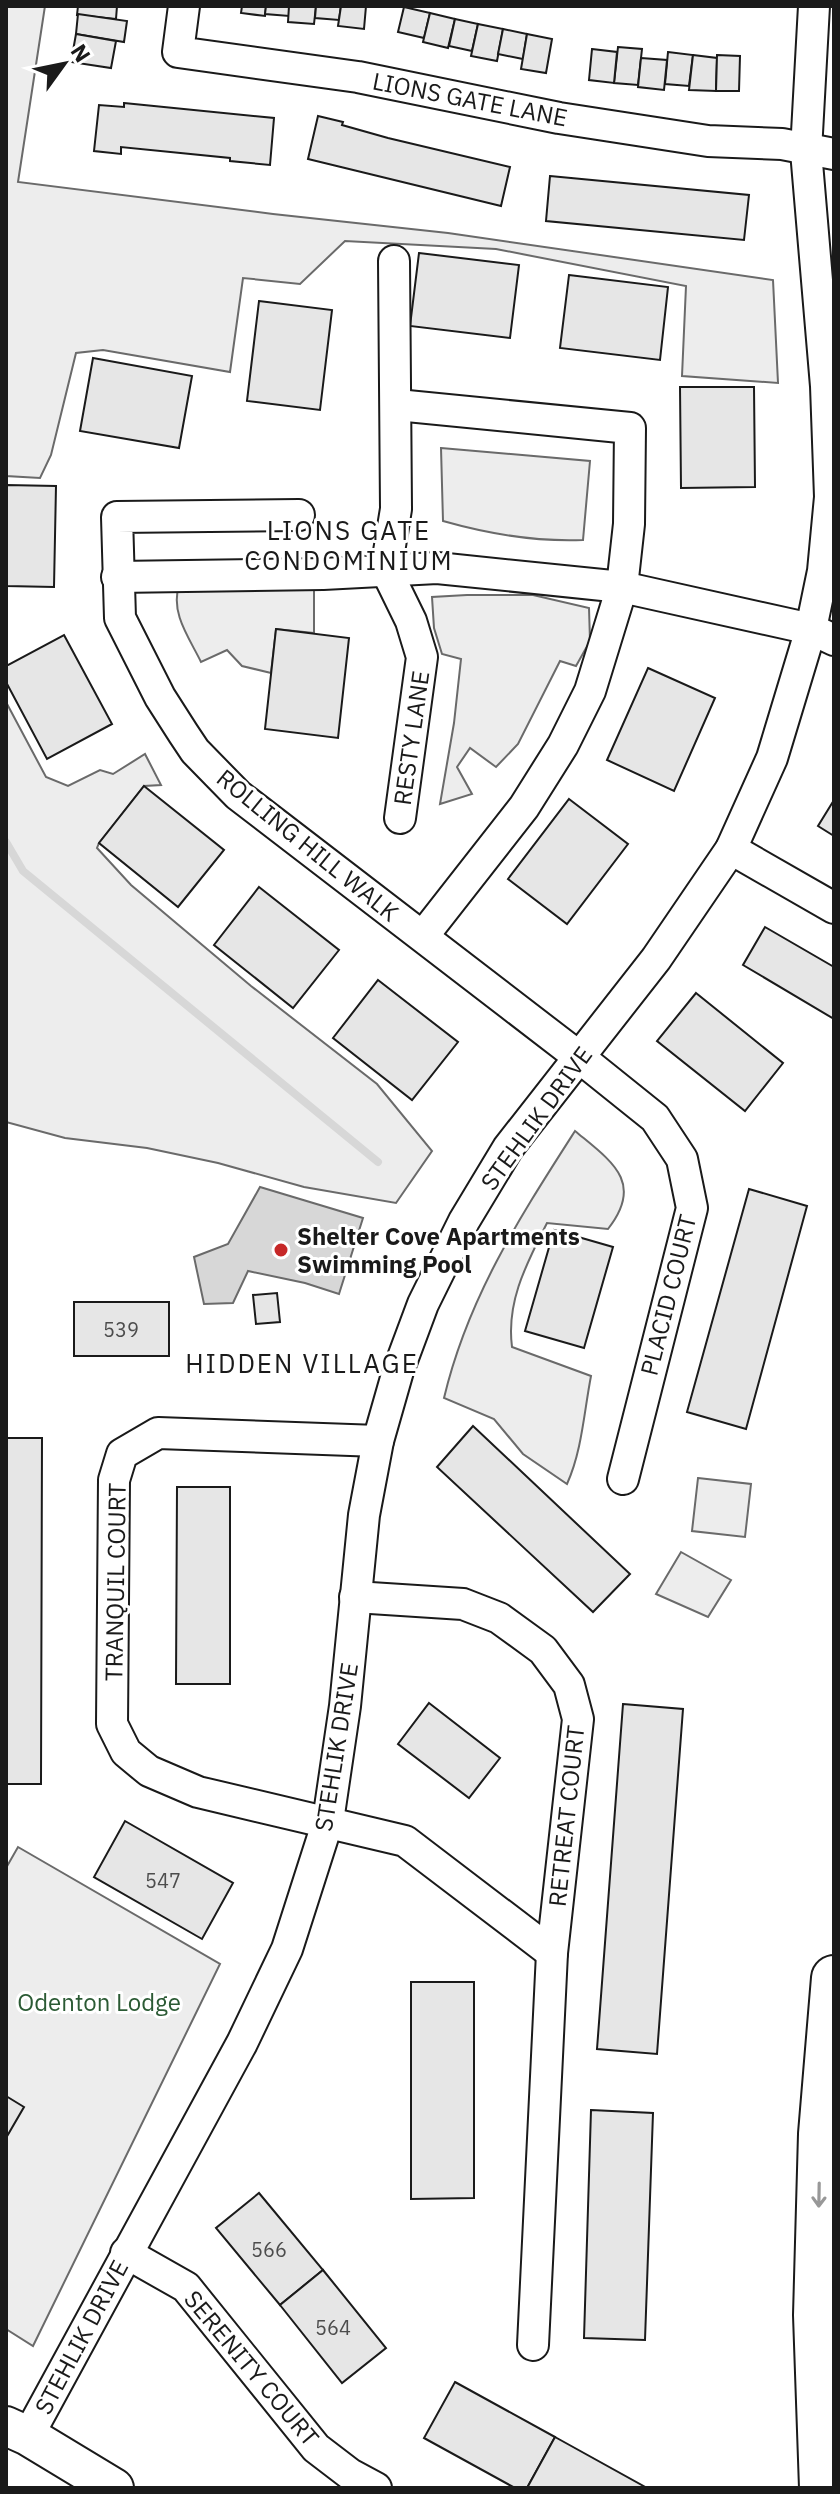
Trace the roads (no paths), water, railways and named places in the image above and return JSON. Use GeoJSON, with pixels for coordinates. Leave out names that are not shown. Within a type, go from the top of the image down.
{"type":"FeatureCollection","features":[{"type":"Feature","properties":{"kind":"highway"},"geometry":{"type":"LineString","coordinates":[[822,2488],[817,2284],[821,2134],[834,1978]]}},
{"type":"Feature","properties":{"kind":"main road"},"geometry":{"type":"LineString","coordinates":[[17,2431],[114,2488]]}},
{"type":"Feature","properties":{"kind":"street","name":"LIONS GATE LANE"},"geometry":{"type":"LineString","coordinates":[[184,6],[178,52],[358,77],[559,118],[708,141],[782,144],[820,152]]}},
{"type":"Feature","properties":{"kind":"street","name":"STEHLIK DRIVE"},"geometry":{"type":"LineString","coordinates":[[17,2431],[126,2253],[242,2043],[287,1949],[328,1821],[345,1706],[364,1515],[378,1441],[398,1371],[423,1304],[464,1221],[508,1148],[656,959],[731,849],[823,634],[823,571],[830,497],[830,386],[814,6]]}},
{"type":"Feature","properties":{"kind":"street"},"geometry":{"type":"LineString","coordinates":[[386,570],[396,509],[394,261]]}},
{"type":"Feature","properties":{"kind":"street"},"geometry":{"type":"LineString","coordinates":[[397,405],[630,428],[629,524],[622,587],[590,691],[563,745],[524,807],[423,936]]}},
{"type":"Feature","properties":{"kind":"street","name":"ROLLING HILL WALK"},"geometry":{"type":"LineString","coordinates":[[299,515],[117,517],[120,618],[160,697],[195,751],[238,795],[579,1057]]}},
{"type":"Feature","properties":{"kind":"street"},"geometry":{"type":"LineString","coordinates":[[117,577],[437,568],[622,587],[823,634]]}},
{"type":"Feature","properties":{"kind":"street","name":"RESTY LANE"},"geometry":{"type":"LineString","coordinates":[[386,570],[411,621],[422,657],[400,818]]}},
{"type":"Feature","properties":{"kind":"street"},"geometry":{"type":"LineString","coordinates":[[731,849],[834,908]]}},
{"type":"Feature","properties":{"kind":"street","name":"PLACID COURT"},"geometry":{"type":"LineString","coordinates":[[579,1057],[655,1118],[682,1159],[692,1208],[623,1479]]}},
{"type":"Feature","properties":{"kind":"street","name":"TRANQUIL COURT"},"geometry":{"type":"LineString","coordinates":[[328,1821],[198,1792],[149,1771],[126,1752],[112,1724],[114,1480],[122,1454],[158,1433],[378,1441]]}},
{"type":"Feature","properties":{"kind":"street","name":"RETREAT COURT"},"geometry":{"type":"LineString","coordinates":[[355,1597],[463,1604],[499,1618],[543,1650],[569,1685],[578,1719],[552,1953],[533,2345]]}},
{"type":"Feature","properties":{"kind":"street","name":"RETREAT COURT"},"geometry":{"type":"LineString","coordinates":[[328,1821],[405,1841],[552,1953]]}},
{"type":"Feature","properties":{"kind":"street","name":"SERENITY COURT"},"geometry":{"type":"LineString","coordinates":[[126,2253],[186,2287],[316,2448],[350,2474],[376,2488]]}},
{"type":"Feature","properties":{"kind":"waterway"},"geometry":{"type":"LineString","coordinates":[[6,842],[23,871],[378,1162]]}},
{"type":"Feature","properties":{"kind":"place","name":"Shelter Cove Apartments Swimming Pool"},"geometry":{"type":"Point","coordinates":[281,1250]}},
{"type":"Feature","properties":{"kind":"district","name":"LIONS GATE CONDOMINIUM"},"geometry":{"type":"Point","coordinates":[349,545]}},
{"type":"Feature","properties":{"kind":"district","name":"HIDDEN VILLAGE"},"geometry":{"type":"Point","coordinates":[302,1363]}},
{"type":"Feature","properties":{"kind":"park label","name":"Odenton Lodge"},"geometry":{"type":"Point","coordinates":[99,2002]}}]}
